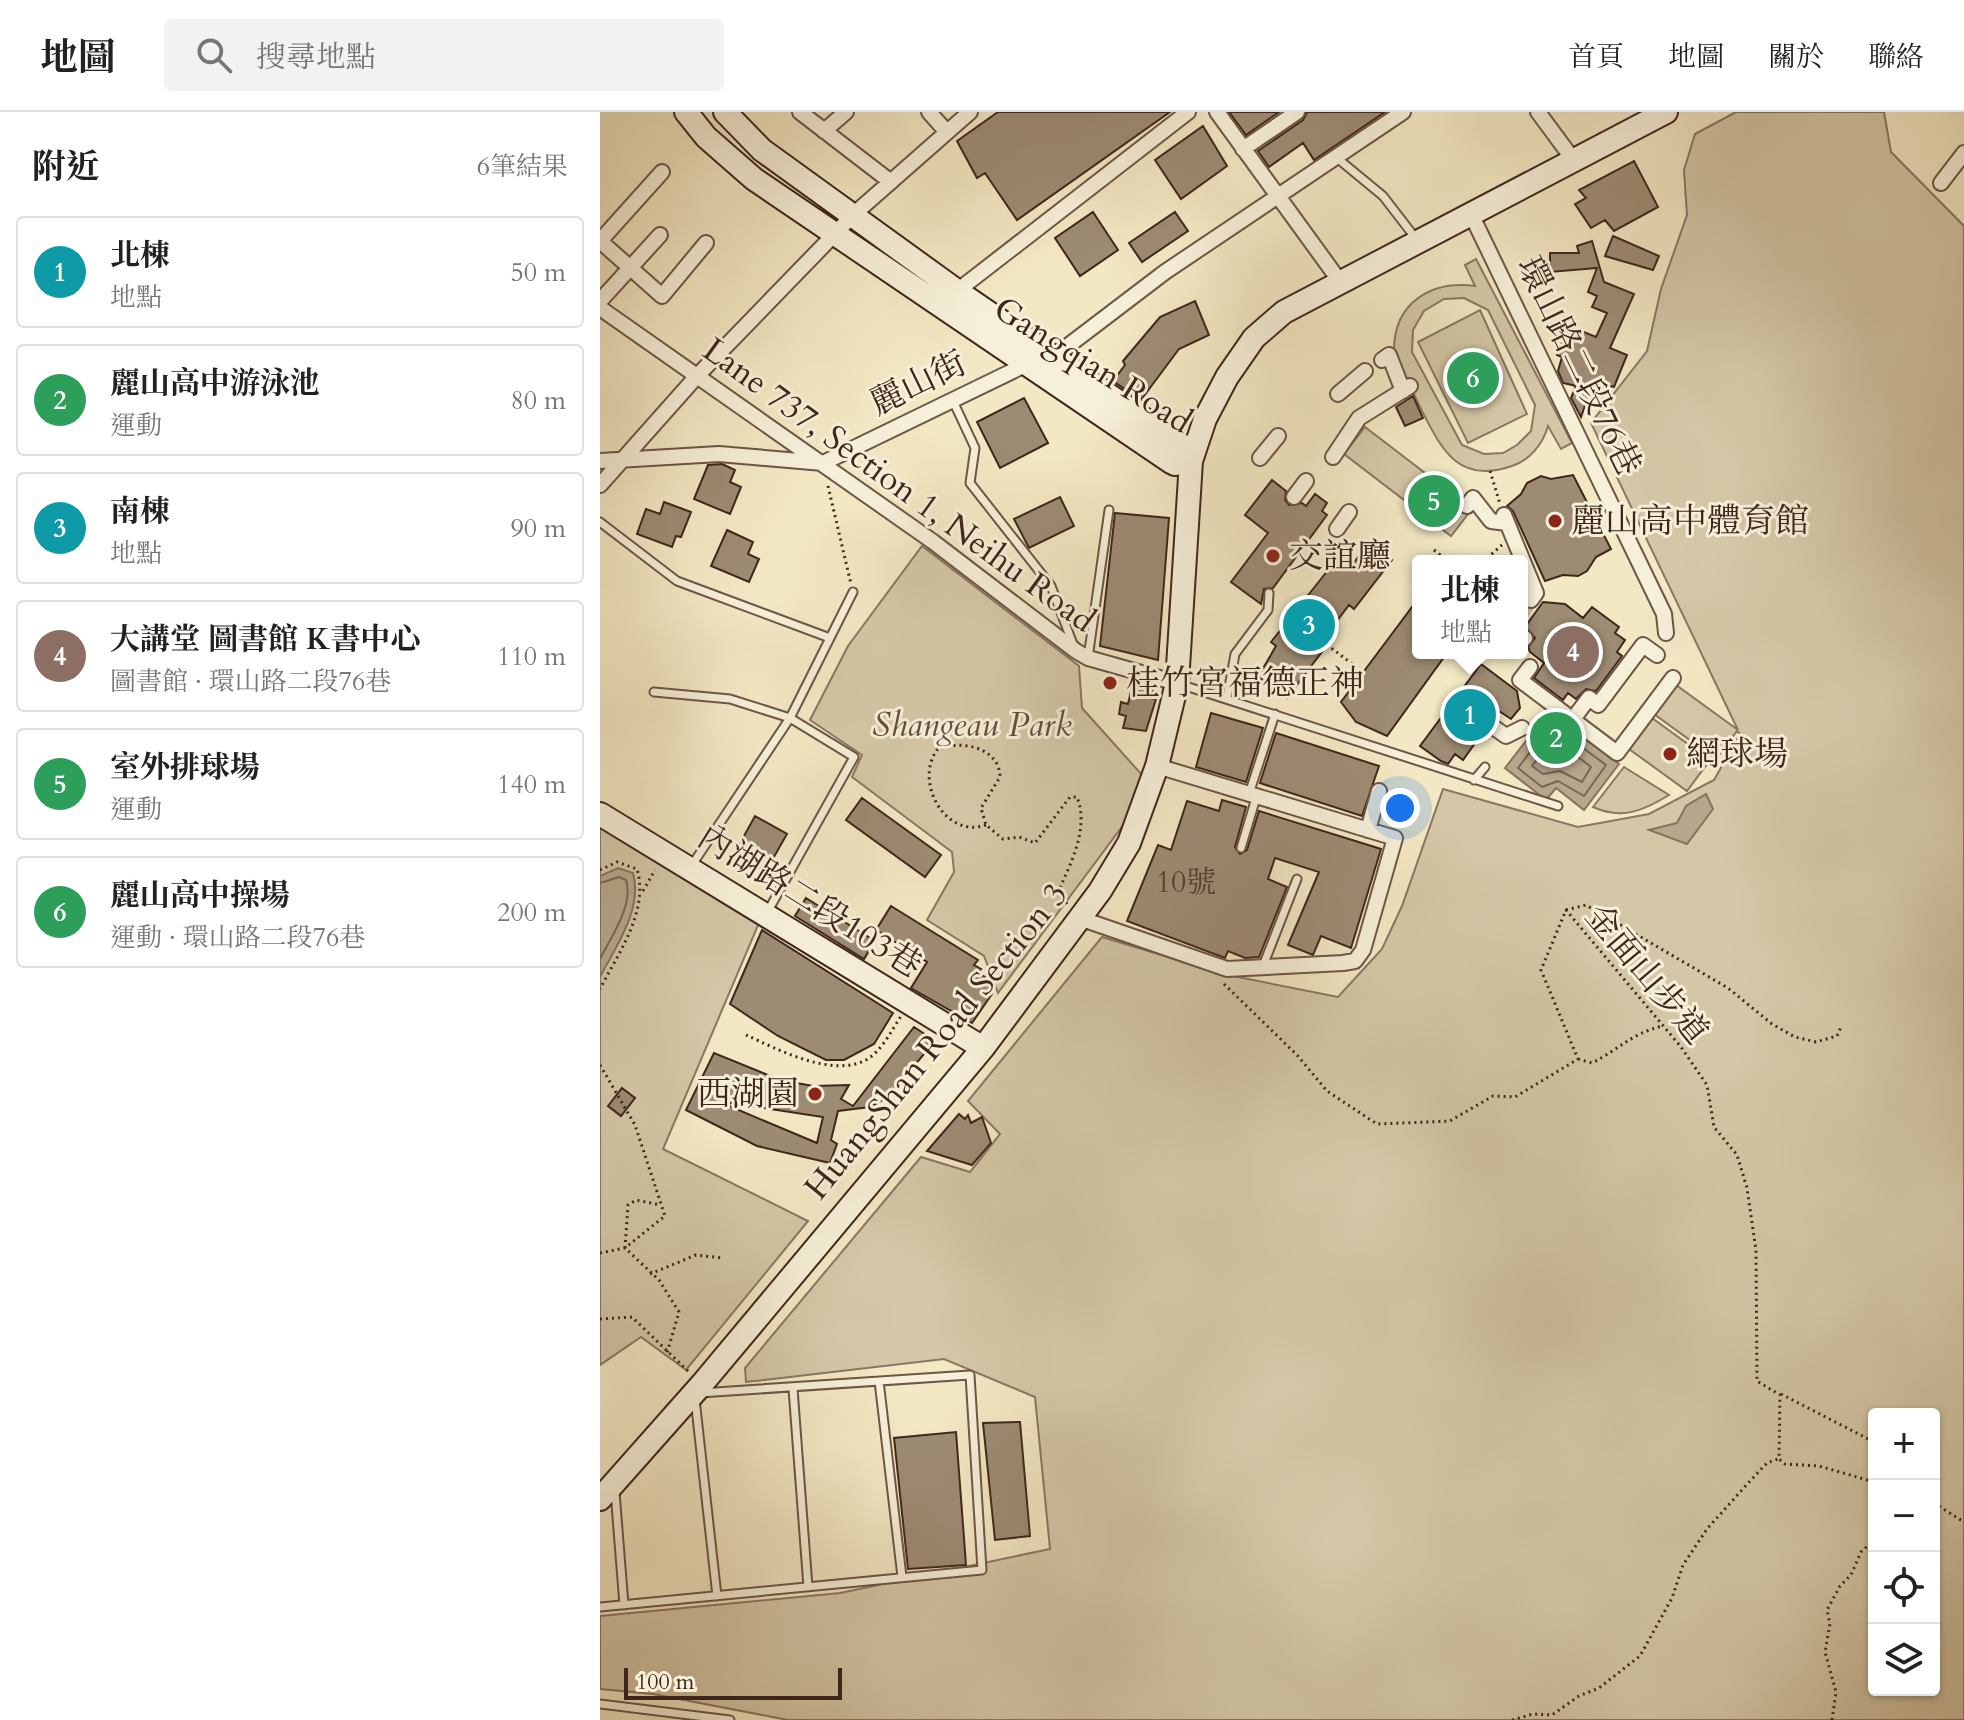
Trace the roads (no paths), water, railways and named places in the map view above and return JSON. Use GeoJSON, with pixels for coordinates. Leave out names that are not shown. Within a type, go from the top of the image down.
{"type":"FeatureCollection","features":[{"type":"Feature","properties":{"kind":"street","name":"Gangqian Road"},"geometry":{"type":"LineString","coordinates":[[686,112],[706,137],[754,179],[1175,464],[1191,461],[1183,446],[1052,358],[762,150],[726,112]]}},
{"type":"Feature","properties":{"kind":"street"},"geometry":{"type":"LineString","coordinates":[[800,112],[891,182]]}},
{"type":"Feature","properties":{"kind":"street"},"geometry":{"type":"LineString","coordinates":[[824,131],[846,112]]}},
{"type":"Feature","properties":{"kind":"street"},"geometry":{"type":"LineString","coordinates":[[929,112],[945,130]]}},
{"type":"Feature","properties":{"kind":"street"},"geometry":{"type":"LineString","coordinates":[[600,485],[697,376],[835,233],[945,130],[970,112]]}},
{"type":"Feature","properties":{"kind":"street"},"geometry":{"type":"LineString","coordinates":[[957,291],[1188,112]]}},
{"type":"Feature","properties":{"kind":"street"},"geometry":{"type":"LineString","coordinates":[[1217,112],[1341,283]]}},
{"type":"Feature","properties":{"kind":"street"},"geometry":{"type":"LineString","coordinates":[[1243,149],[1297,112]]}},
{"type":"Feature","properties":{"kind":"street"},"geometry":{"type":"LineString","coordinates":[[1052,358],[1165,272],[1403,112]]}},
{"type":"Feature","properties":{"kind":"street"},"geometry":{"type":"LineString","coordinates":[[1538,112],[1575,162]]}},
{"type":"Feature","properties":{"kind":"street","name":"HuangShan Road Section 3"},"geometry":{"type":"LineString","coordinates":[[607,1491],[698,1388],[983,1048],[1079,918],[1129,843],[1157,766],[1177,683],[1191,461],[1205,419],[1254,338],[1284,312],[1666,112]]}},
{"type":"Feature","properties":{"kind":"street"},"geometry":{"type":"LineString","coordinates":[[1941,183],[1964,153]]}},
{"type":"Feature","properties":{"kind":"street"},"geometry":{"type":"LineString","coordinates":[[662,172],[600,241],[662,296],[706,243]]}},
{"type":"Feature","properties":{"kind":"street","name":"環山路二段76巷"},"geometry":{"type":"LineString","coordinates":[[1471,214],[1664,614],[1666,633]]}},
{"type":"Feature","properties":{"kind":"street"},"geometry":{"type":"LineString","coordinates":[[600,301],[660,235]]}},
{"type":"Feature","properties":{"kind":"street","name":"Lane 737, Section 1, Neihu Road"},"geometry":{"type":"LineString","coordinates":[[600,308],[823,463],[1082,655],[1177,683]]}},
{"type":"Feature","properties":{"kind":"street"},"geometry":{"type":"LineString","coordinates":[[1333,457],[1359,418],[1407,388],[1389,355],[1382,360]]}},
{"type":"Feature","properties":{"kind":"street","name":"麗山街"},"geometry":{"type":"LineString","coordinates":[[823,463],[1025,365],[1052,358]]}},
{"type":"Feature","properties":{"kind":"street"},"geometry":{"type":"LineString","coordinates":[[1338,394],[1365,371]]}},
{"type":"Feature","properties":{"kind":"street"},"geometry":{"type":"LineString","coordinates":[[1260,458],[1280,438],[1264,426]]}},
{"type":"Feature","properties":{"kind":"street"},"geometry":{"type":"LineString","coordinates":[[600,461],[719,454],[823,463]]}},
{"type":"Feature","properties":{"kind":"street"},"geometry":{"type":"LineString","coordinates":[[1294,497],[1306,481]]}},
{"type":"Feature","properties":{"kind":"street"},"geometry":{"type":"LineString","coordinates":[[1467,506],[1473,498],[1491,521],[1505,519],[1519,555]]}},
{"type":"Feature","properties":{"kind":"street"},"geometry":{"type":"LineString","coordinates":[[1337,529],[1349,512]]}},
{"type":"Feature","properties":{"kind":"street"},"geometry":{"type":"LineString","coordinates":[[1528,575],[1536,593],[1531,600]]}},
{"type":"Feature","properties":{"kind":"street"},"geometry":{"type":"LineString","coordinates":[[1573,719],[1589,698],[1598,705],[1643,645],[1657,655]]}},
{"type":"Feature","properties":{"kind":"street"},"geometry":{"type":"LineString","coordinates":[[1530,667],[1520,680],[1617,753],[1673,678]]}},
{"type":"Feature","properties":{"kind":"street"},"geometry":{"type":"LineString","coordinates":[[1489,724],[1506,736],[1522,728]]}},
{"type":"Feature","properties":{"kind":"street"},"geometry":{"type":"LineString","coordinates":[[1079,918],[1227,969],[1355,961],[1369,935],[1395,838],[1157,766]]}},
{"type":"Feature","properties":{"kind":"street"},"geometry":{"type":"LineString","coordinates":[[1368,830],[1379,791]]}},
{"type":"Feature","properties":{"kind":"street","name":"內湖路二段103巷"},"geometry":{"type":"LineString","coordinates":[[600,814],[983,1048]]}},
{"type":"Feature","properties":{"kind":"lane"},"geometry":{"type":"LineString","coordinates":[[1336,157],[1383,196],[1419,242]]}},
{"type":"Feature","properties":{"kind":"lane"},"geometry":{"type":"LineString","coordinates":[[952,399],[975,448],[970,483],[1051,586],[1082,655]]}},
{"type":"Feature","properties":{"kind":"lane"},"geometry":{"type":"LineString","coordinates":[[1082,655],[1109,510]]}},
{"type":"Feature","properties":{"kind":"lane"},"geometry":{"type":"LineString","coordinates":[[600,522],[677,581],[830,638]]}},
{"type":"Feature","properties":{"kind":"lane"},"geometry":{"type":"LineString","coordinates":[[691,867],[790,718],[853,592]]}},
{"type":"Feature","properties":{"kind":"lane"},"geometry":{"type":"LineString","coordinates":[[1227,698],[1235,654],[1268,610],[1269,593]]}},
{"type":"Feature","properties":{"kind":"lane"},"geometry":{"type":"LineString","coordinates":[[1177,683],[1558,806]]}},
{"type":"Feature","properties":{"kind":"lane"},"geometry":{"type":"LineString","coordinates":[[654,692],[730,699],[790,718],[854,757],[767,914]]}},
{"type":"Feature","properties":{"kind":"lane"},"geometry":{"type":"LineString","coordinates":[[1241,848],[1275,714]]}},
{"type":"Feature","properties":{"kind":"lane"},"geometry":{"type":"LineString","coordinates":[[1474,780],[1485,767]]}},
{"type":"Feature","properties":{"kind":"lane"},"geometry":{"type":"LineString","coordinates":[[1263,967],[1297,879]]}},
{"type":"Feature","properties":{"kind":"lane"},"geometry":{"type":"LineString","coordinates":[[600,1607],[624,1605],[717,1596],[808,1587],[902,1577],[982,1570],[970,1375],[793,1389],[698,1388],[717,1596]]}},
{"type":"Feature","properties":{"kind":"lane"},"geometry":{"type":"LineString","coordinates":[[879,1381],[902,1577]]}},
{"type":"Feature","properties":{"kind":"lane"},"geometry":{"type":"LineString","coordinates":[[793,1389],[808,1587]]}},
{"type":"Feature","properties":{"kind":"lane"},"geometry":{"type":"LineString","coordinates":[[607,1491],[624,1605]]}},
{"type":"Feature","properties":{"kind":"lane"},"geometry":{"type":"LineString","coordinates":[[600,1704],[730,1720]]}},
{"type":"Feature","properties":{"kind":"lane"},"geometry":{"type":"LineString","coordinates":[[664,1720],[666,1710]]}},
{"type":"Feature","properties":{"kind":"water"},"geometry":{"type":"Polygon","coordinates":[[[1549,711],[1619,764],[1584,810],[1556,788],[1546,800],[1505,768],[1549,711]]]}},
{"type":"Feature","properties":{"kind":"water"},"geometry":{"type":"Polygon","coordinates":[[[1706,794],[1713,809],[1687,844],[1649,830],[1677,823],[1686,806],[1706,794]]]}},
{"type":"Feature","properties":{"kind":"water"},"geometry":{"type":"Polygon","coordinates":[[[618,868],[633,873],[634,900],[626,927],[600,977],[600,876],[618,868]]]}},
{"type":"Feature","properties":{"kind":"tunnel"},"geometry":{"type":"LineString","coordinates":[[1528,604],[1531,600]]}},
{"type":"Feature","properties":{"kind":"place","name":"麗山高中操場"},"geometry":{"type":"Point","coordinates":[1473,378]}},
{"type":"Feature","properties":{"kind":"place","name":"室外排球場"},"geometry":{"type":"Point","coordinates":[1434,501]}},
{"type":"Feature","properties":{"kind":"place","name":"麗山高中體育館"},"geometry":{"type":"Point","coordinates":[1555,521]}},
{"type":"Feature","properties":{"kind":"place","name":"交誼廳"},"geometry":{"type":"Point","coordinates":[1273,556]}},
{"type":"Feature","properties":{"kind":"place","name":"南棟"},"geometry":{"type":"Point","coordinates":[1309,625]}},
{"type":"Feature","properties":{"kind":"place","name":"大講堂 圖書館 K書中心"},"geometry":{"type":"Point","coordinates":[1573,652]}},
{"type":"Feature","properties":{"kind":"place","name":"桂竹宮福德正神"},"geometry":{"type":"Point","coordinates":[1110,683]}},
{"type":"Feature","properties":{"kind":"place","name":"北棟"},"geometry":{"type":"Point","coordinates":[1470,715]}},
{"type":"Feature","properties":{"kind":"place","name":"麗山高中游泳池"},"geometry":{"type":"Point","coordinates":[1556,738]}},
{"type":"Feature","properties":{"kind":"place","name":"網球場"},"geometry":{"type":"Point","coordinates":[1670,754]}},
{"type":"Feature","properties":{"kind":"place","name":"西湖園"},"geometry":{"type":"Point","coordinates":[815,1094]}},
{"type":"Feature","properties":{"kind":"park label","name":"Shangeau Park"},"geometry":{"type":"Point","coordinates":[972,725]}}]}
